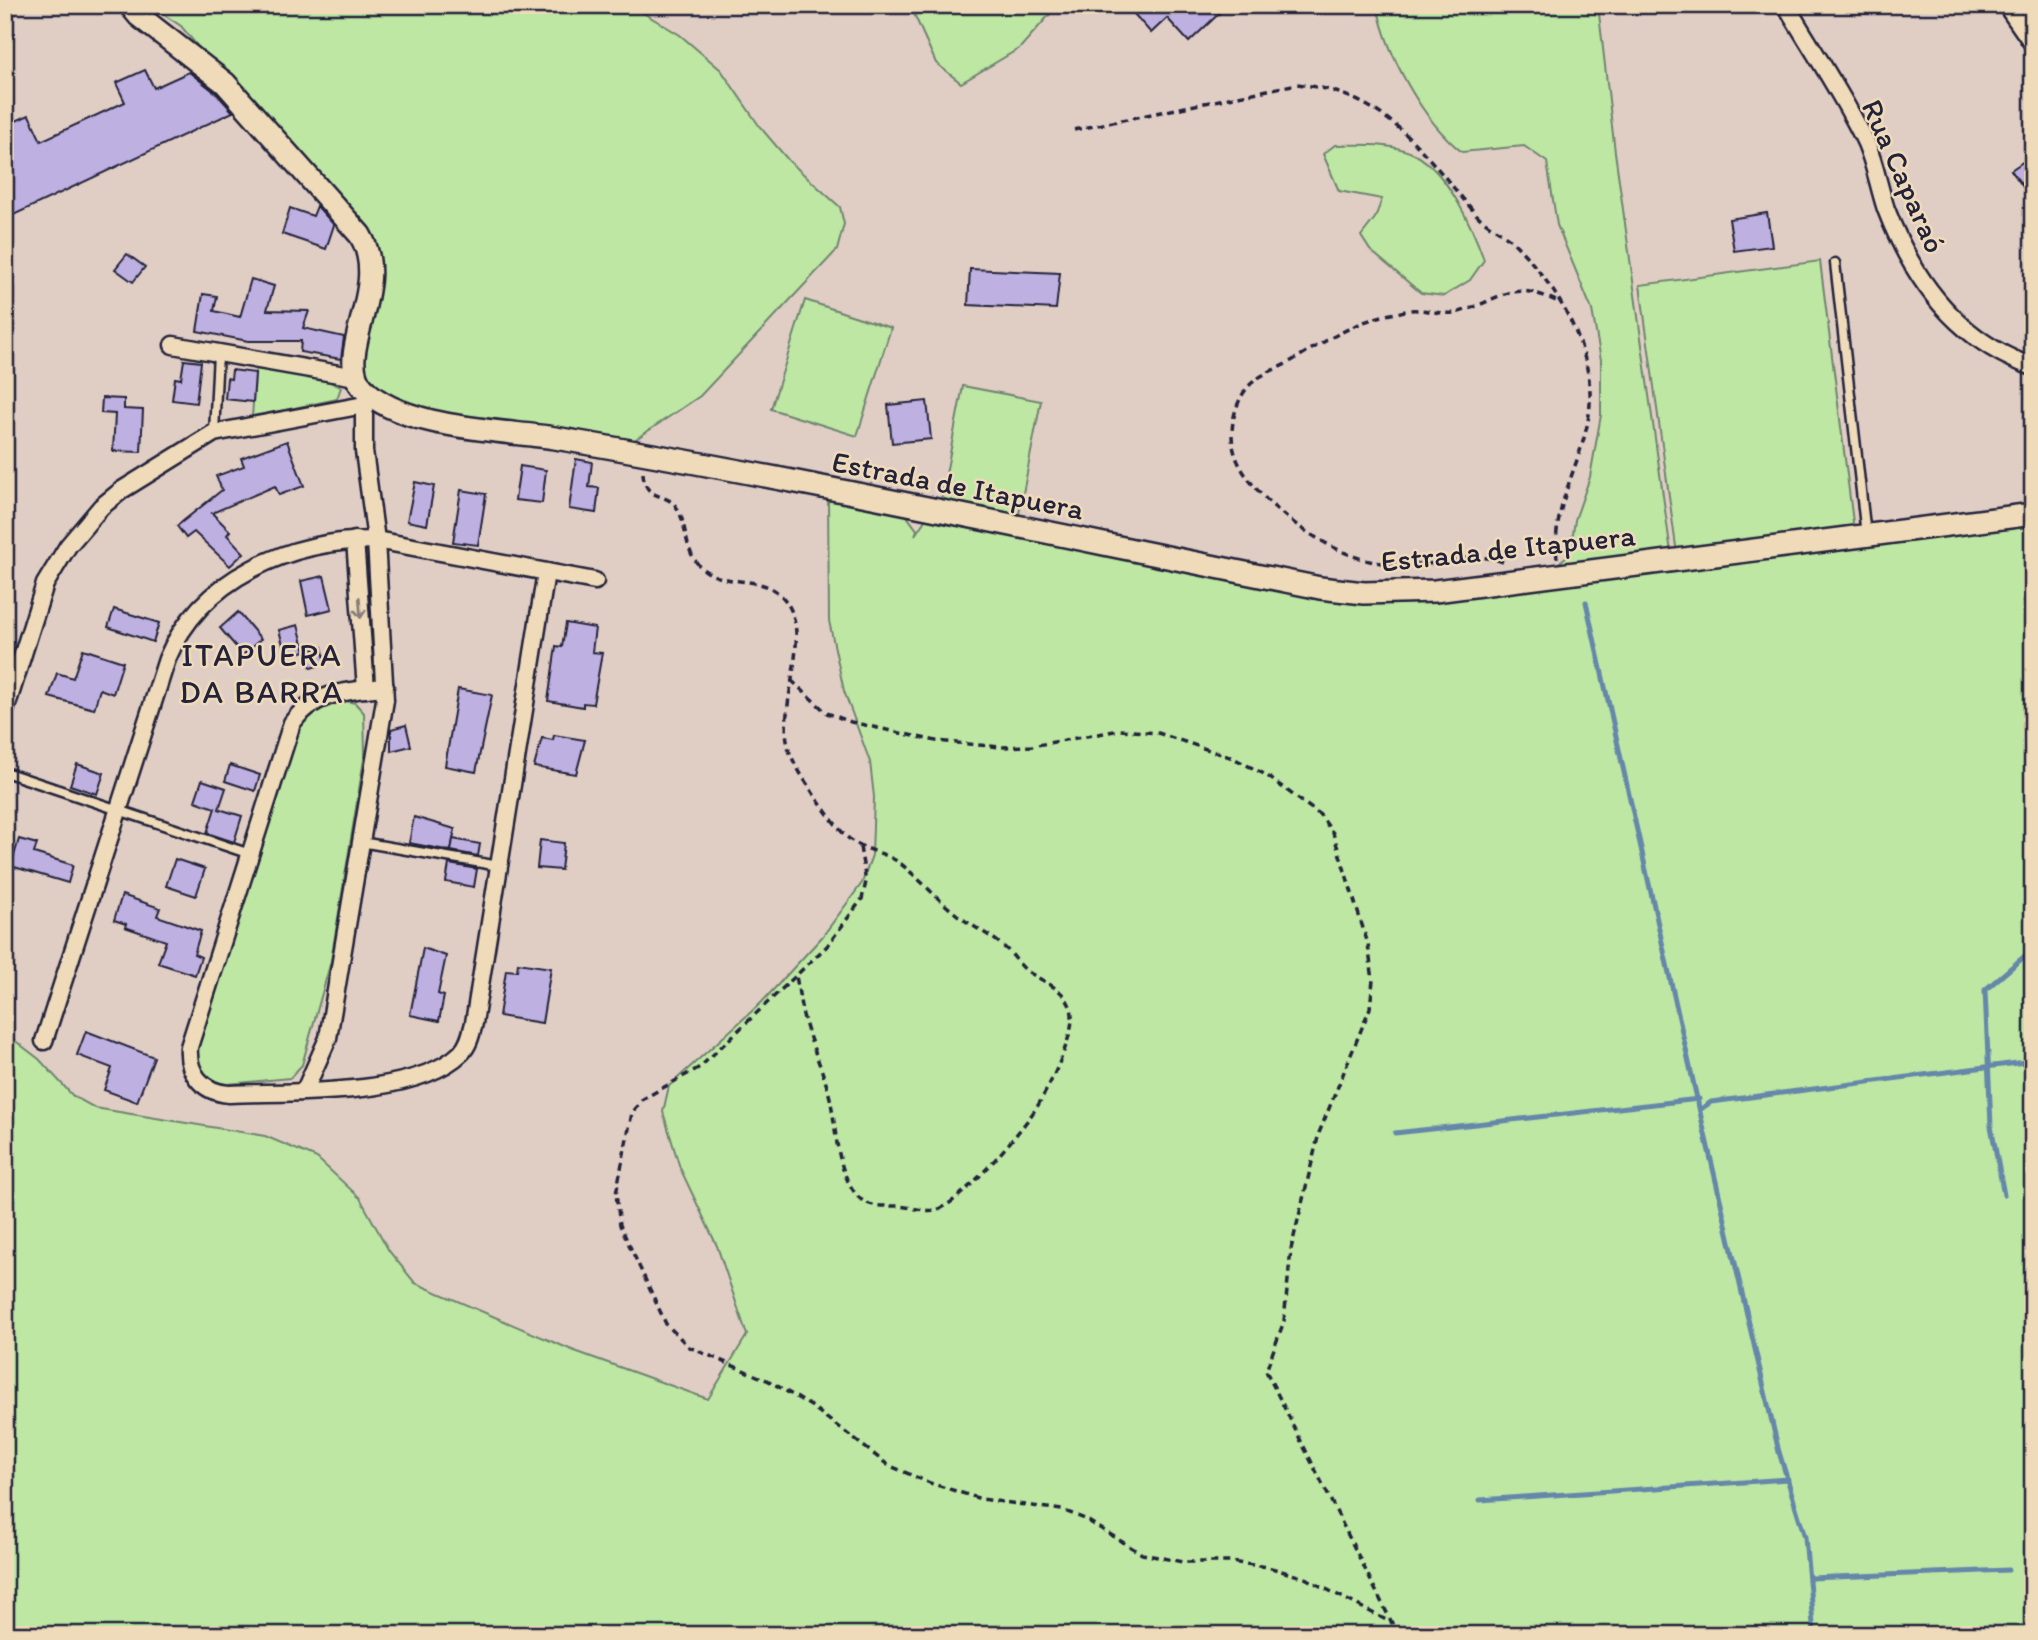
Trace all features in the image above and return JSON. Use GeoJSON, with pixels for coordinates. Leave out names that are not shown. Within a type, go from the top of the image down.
{"type":"FeatureCollection","features":[{"type":"Feature","properties":{"kind":"street"},"geometry":{"type":"LineString","coordinates":[[130,5],[139,16],[225,83],[365,243],[372,269],[354,356],[363,392],[366,475],[376,540],[385,687],[328,1038],[319,1064],[305,1090]]}},
{"type":"Feature","properties":{"kind":"street","name":"Rua Caparaó"},"geometry":{"type":"LineString","coordinates":[[1786,5],[1866,143],[1890,218],[1916,273],[1937,304],[1996,350],[2033,367]]}},
{"type":"Feature","properties":{"kind":"street"},"geometry":{"type":"LineString","coordinates":[[2006,5],[2033,44]]}},
{"type":"Feature","properties":{"kind":"street"},"geometry":{"type":"LineString","coordinates":[[173,345],[218,353],[363,392]]}},
{"type":"Feature","properties":{"kind":"street"},"geometry":{"type":"LineString","coordinates":[[5,711],[44,584],[68,546],[92,517],[122,490],[214,433],[363,392]]}},
{"type":"Feature","properties":{"kind":"street","name":"Estrada de Itapuera"},"geometry":{"type":"LineString","coordinates":[[363,392],[392,407],[424,418],[644,453],[1320,588],[1402,594],[2033,514]]}},
{"type":"Feature","properties":{"kind":"street"},"geometry":{"type":"LineString","coordinates":[[355,540],[366,689]]}},
{"type":"Feature","properties":{"kind":"street"},"geometry":{"type":"LineString","coordinates":[[44,1041],[167,659],[180,630],[200,605],[244,571],[306,549],[355,540],[376,540],[595,581]]}},
{"type":"Feature","properties":{"kind":"street"},"geometry":{"type":"LineString","coordinates":[[385,687],[338,692],[317,699],[292,723],[189,1047],[189,1063],[203,1085],[219,1093],[305,1090],[404,1082],[460,1054],[466,1046],[474,1023],[546,572]]}},
{"type":"Feature","properties":{"kind":"lane"},"geometry":{"type":"LineString","coordinates":[[1835,263],[1866,535]]}},
{"type":"Feature","properties":{"kind":"lane"},"geometry":{"type":"LineString","coordinates":[[214,433],[218,353]]}},
{"type":"Feature","properties":{"kind":"lane"},"geometry":{"type":"LineString","coordinates":[[5,772],[250,854]]}},
{"type":"Feature","properties":{"kind":"lane"},"geometry":{"type":"LineString","coordinates":[[360,842],[499,866]]}},
{"type":"Feature","properties":{"kind":"path"},"geometry":{"type":"LineString","coordinates":[[1074,130],[1297,84],[1329,88],[1360,99],[1421,148],[1479,217],[1513,242],[1562,304],[1583,346],[1590,394],[1582,441],[1557,523],[1560,573]]}},
{"type":"Feature","properties":{"kind":"path"},"geometry":{"type":"LineString","coordinates":[[1508,564],[1485,555],[1433,563],[1380,563],[1330,545],[1284,516],[1253,489],[1240,470],[1233,447],[1233,424],[1239,401],[1253,382],[1345,332],[1387,315],[1417,310],[1438,315],[1459,312],[1499,294],[1520,291],[1542,294],[1562,304]]}},
{"type":"Feature","properties":{"kind":"path"},"geometry":{"type":"LineString","coordinates":[[644,453],[646,487],[674,504],[694,560],[704,570],[729,582],[759,583],[775,590],[786,601],[794,617],[796,634],[786,738],[789,750],[844,835],[860,847],[902,865],[959,917],[1005,947],[1027,970],[1057,988],[1067,999],[1072,1012],[1073,1027],[1038,1106],[961,1197],[935,1210],[870,1206],[855,1194],[836,1150],[830,1099],[804,1022],[796,976]]}},
{"type":"Feature","properties":{"kind":"path"},"geometry":{"type":"LineString","coordinates":[[791,680],[827,713],[851,722],[936,741],[1000,747],[1032,746],[1120,730],[1158,733],[1233,758],[1266,775],[1320,815],[1333,833],[1368,944],[1373,980],[1370,1008],[1319,1133],[1292,1249],[1284,1321],[1266,1371],[1392,1623],[1394,1635]]}},
{"type":"Feature","properties":{"kind":"path"},"geometry":{"type":"LineString","coordinates":[[860,847],[866,882],[862,899],[827,946],[700,1067],[643,1099],[632,1113],[616,1194],[620,1225],[666,1324],[689,1347],[769,1381],[811,1406],[888,1465],[930,1483],[981,1499],[1062,1510],[1085,1519],[1142,1554],[1183,1562],[1230,1562],[1268,1567],[1305,1578],[1392,1623]]}},
{"type":"Feature","properties":{"kind":"green space"},"geometry":{"type":"Polygon","coordinates":[[[149,5],[630,5],[680,35],[721,70],[760,127],[789,161],[840,207],[844,224],[837,250],[700,396],[627,445],[424,409],[378,390],[362,372],[377,265],[181,26],[149,5]]]}},
{"type":"Feature","properties":{"kind":"green space"},"geometry":{"type":"Polygon","coordinates":[[[910,5],[1058,5],[1020,48],[961,83],[936,63],[910,5]]]}},
{"type":"Feature","properties":{"kind":"green space"},"geometry":{"type":"Polygon","coordinates":[[[1377,5],[1598,5],[1615,152],[1673,567],[2033,521],[2033,1635],[5,1635],[5,1033],[39,1059],[73,1096],[95,1108],[265,1136],[317,1158],[360,1198],[389,1251],[415,1283],[572,1350],[708,1399],[747,1335],[717,1246],[680,1168],[663,1112],[669,1086],[762,1002],[822,937],[862,883],[872,855],[874,797],[870,762],[844,691],[829,621],[828,497],[904,512],[917,530],[915,535],[927,517],[1295,576],[1405,587],[1554,567],[1567,556],[1575,520],[1590,477],[1601,415],[1601,360],[1592,310],[1557,225],[1547,162],[1524,146],[1462,152],[1447,139],[1408,85],[1389,45],[1377,5]]]}},
{"type":"Feature","properties":{"kind":"green space"},"geometry":{"type":"Polygon","coordinates":[[[1335,145],[1397,148],[1416,155],[1439,174],[1458,202],[1484,260],[1470,280],[1444,296],[1421,293],[1370,250],[1361,236],[1375,218],[1382,199],[1339,191],[1323,154],[1335,145]]]}},
{"type":"Feature","properties":{"kind":"green space"},"geometry":{"type":"Polygon","coordinates":[[[1820,261],[1854,530],[1677,554],[1640,285],[1820,261]]]}},
{"type":"Feature","properties":{"kind":"green space"},"geometry":{"type":"Polygon","coordinates":[[[805,300],[891,328],[857,436],[771,409],[805,300]]]}},
{"type":"Feature","properties":{"kind":"green space"},"geometry":{"type":"Polygon","coordinates":[[[256,363],[330,382],[341,387],[337,399],[252,417],[256,363]]]}},
{"type":"Feature","properties":{"kind":"green space"},"geometry":{"type":"Polygon","coordinates":[[[963,386],[1041,401],[1018,519],[940,505],[963,386]]]}},
{"type":"Feature","properties":{"kind":"green space"},"geometry":{"type":"Polygon","coordinates":[[[342,700],[355,703],[364,713],[365,753],[331,961],[302,1065],[290,1078],[218,1085],[200,1072],[194,1051],[299,725],[310,711],[342,700]]]}},
{"type":"Feature","properties":{"kind":"building"},"geometry":{"type":"Polygon","coordinates":[[[1126,5],[1228,5],[1189,42],[1167,18],[1151,33],[1126,5]]]}},
{"type":"Feature","properties":{"kind":"building"},"geometry":{"type":"Polygon","coordinates":[[[145,70],[154,88],[189,72],[216,93],[233,112],[5,219],[5,157],[14,153],[5,133],[12,130],[9,124],[29,115],[41,141],[125,102],[116,83],[145,70]]]}},
{"type":"Feature","properties":{"kind":"building"},"geometry":{"type":"Polygon","coordinates":[[[2027,159],[2033,167],[2033,201],[2011,170],[2027,159]]]}},
{"type":"Feature","properties":{"kind":"building"},"geometry":{"type":"Polygon","coordinates":[[[317,206],[334,225],[326,249],[282,234],[290,208],[313,216],[317,206]]]}},
{"type":"Feature","properties":{"kind":"building"},"geometry":{"type":"Polygon","coordinates":[[[1767,213],[1772,246],[1734,251],[1729,219],[1767,213]]]}},
{"type":"Feature","properties":{"kind":"building"},"geometry":{"type":"Polygon","coordinates":[[[127,254],[145,267],[133,282],[115,269],[127,254]]]}},
{"type":"Feature","properties":{"kind":"building"},"geometry":{"type":"Polygon","coordinates":[[[970,269],[1060,273],[1056,309],[968,305],[970,269]]]}},
{"type":"Feature","properties":{"kind":"building"},"geometry":{"type":"Polygon","coordinates":[[[251,279],[274,286],[267,310],[309,311],[303,328],[344,337],[341,359],[300,352],[301,341],[248,341],[197,331],[203,294],[217,296],[214,311],[240,317],[251,279]]]}},
{"type":"Feature","properties":{"kind":"building"},"geometry":{"type":"Polygon","coordinates":[[[184,360],[201,362],[196,403],[172,400],[175,378],[181,379],[184,360]]]}},
{"type":"Feature","properties":{"kind":"building"},"geometry":{"type":"Polygon","coordinates":[[[232,370],[255,373],[253,402],[225,399],[227,378],[231,379],[232,370]]]}},
{"type":"Feature","properties":{"kind":"building"},"geometry":{"type":"Polygon","coordinates":[[[102,398],[124,399],[124,409],[143,410],[141,452],[113,451],[115,414],[101,413],[102,398]]]}},
{"type":"Feature","properties":{"kind":"building"},"geometry":{"type":"Polygon","coordinates":[[[927,401],[931,439],[892,443],[888,405],[927,401]]]}},
{"type":"Feature","properties":{"kind":"building"},"geometry":{"type":"Polygon","coordinates":[[[287,441],[304,486],[279,495],[275,486],[212,513],[230,531],[227,535],[244,553],[230,566],[194,532],[186,538],[177,526],[222,490],[216,476],[244,466],[241,458],[287,441]]]}},
{"type":"Feature","properties":{"kind":"building"},"geometry":{"type":"Polygon","coordinates":[[[576,459],[592,462],[589,487],[599,488],[596,513],[569,509],[576,459]]]}},
{"type":"Feature","properties":{"kind":"building"},"geometry":{"type":"Polygon","coordinates":[[[520,466],[546,470],[542,503],[515,500],[520,466]]]}},
{"type":"Feature","properties":{"kind":"building"},"geometry":{"type":"Polygon","coordinates":[[[415,482],[434,486],[427,525],[407,521],[415,482]]]}},
{"type":"Feature","properties":{"kind":"building"},"geometry":{"type":"Polygon","coordinates":[[[461,490],[486,494],[478,545],[453,542],[461,490]]]}},
{"type":"Feature","properties":{"kind":"building"},"geometry":{"type":"Polygon","coordinates":[[[324,576],[332,609],[308,615],[301,581],[324,576]]]}},
{"type":"Feature","properties":{"kind":"building"},"geometry":{"type":"Polygon","coordinates":[[[114,609],[159,623],[153,642],[108,627],[114,609]]]}},
{"type":"Feature","properties":{"kind":"building"},"geometry":{"type":"Polygon","coordinates":[[[238,612],[261,639],[243,655],[220,628],[238,612]]]}},
{"type":"Feature","properties":{"kind":"building"},"geometry":{"type":"Polygon","coordinates":[[[566,623],[595,628],[592,652],[602,653],[593,704],[583,703],[583,707],[548,701],[556,646],[562,647],[566,623]]]}},
{"type":"Feature","properties":{"kind":"building"},"geometry":{"type":"Polygon","coordinates":[[[298,625],[305,651],[286,656],[279,630],[298,625]]]}},
{"type":"Feature","properties":{"kind":"building"},"geometry":{"type":"Polygon","coordinates":[[[322,647],[326,663],[311,668],[306,651],[322,647]]]}},
{"type":"Feature","properties":{"kind":"building"},"geometry":{"type":"Polygon","coordinates":[[[83,649],[123,662],[113,694],[100,689],[94,709],[49,697],[57,673],[73,678],[83,649]]]}},
{"type":"Feature","properties":{"kind":"building"},"geometry":{"type":"Polygon","coordinates":[[[458,689],[492,695],[476,772],[445,766],[458,689]]]}},
{"type":"Feature","properties":{"kind":"building"},"geometry":{"type":"Polygon","coordinates":[[[406,725],[411,746],[391,751],[391,729],[406,725]]]}},
{"type":"Feature","properties":{"kind":"building"},"geometry":{"type":"Polygon","coordinates":[[[554,735],[585,740],[576,774],[534,767],[542,738],[553,740],[554,735]]]}},
{"type":"Feature","properties":{"kind":"building"},"geometry":{"type":"Polygon","coordinates":[[[77,764],[104,773],[97,794],[70,785],[77,764]]]}},
{"type":"Feature","properties":{"kind":"building"},"geometry":{"type":"Polygon","coordinates":[[[230,765],[260,775],[255,791],[225,781],[230,765]]]}},
{"type":"Feature","properties":{"kind":"building"},"geometry":{"type":"Polygon","coordinates":[[[202,780],[226,788],[219,809],[242,816],[234,842],[207,833],[215,808],[195,801],[202,780]]]}},
{"type":"Feature","properties":{"kind":"building"},"geometry":{"type":"Polygon","coordinates":[[[414,817],[455,829],[451,851],[409,843],[414,817]]]}},
{"type":"Feature","properties":{"kind":"building"},"geometry":{"type":"Polygon","coordinates":[[[19,839],[37,844],[34,853],[73,865],[68,883],[11,866],[19,839]]]}},
{"type":"Feature","properties":{"kind":"building"},"geometry":{"type":"Polygon","coordinates":[[[453,839],[480,844],[478,856],[451,851],[453,839]]]}},
{"type":"Feature","properties":{"kind":"building"},"geometry":{"type":"Polygon","coordinates":[[[540,840],[564,843],[561,870],[537,868],[540,840]]]}},
{"type":"Feature","properties":{"kind":"building"},"geometry":{"type":"Polygon","coordinates":[[[175,859],[205,869],[196,896],[166,886],[175,859]]]}},
{"type":"Feature","properties":{"kind":"building"},"geometry":{"type":"Polygon","coordinates":[[[449,864],[477,869],[474,887],[446,882],[449,864]]]}},
{"type":"Feature","properties":{"kind":"building"},"geometry":{"type":"Polygon","coordinates":[[[122,895],[160,908],[157,916],[201,931],[194,954],[201,957],[195,975],[158,963],[166,941],[125,927],[126,924],[114,920],[122,895]]]}},
{"type":"Feature","properties":{"kind":"building"},"geometry":{"type":"Polygon","coordinates":[[[423,948],[446,956],[438,994],[444,996],[439,1021],[410,1015],[423,948]]]}},
{"type":"Feature","properties":{"kind":"building"},"geometry":{"type":"Polygon","coordinates":[[[518,963],[551,968],[542,1023],[499,1016],[506,970],[517,971],[518,963]]]}},
{"type":"Feature","properties":{"kind":"building"},"geometry":{"type":"Polygon","coordinates":[[[86,1031],[154,1057],[137,1102],[104,1090],[112,1068],[77,1055],[86,1031]]]}},
{"type":"Feature","properties":{"kind":"waterway"},"geometry":{"type":"LineString","coordinates":[[1586,602],[1779,1452],[1805,1537],[1814,1635]]}},
{"type":"Feature","properties":{"kind":"waterway"},"geometry":{"type":"LineString","coordinates":[[2004,1195],[1991,1126],[1985,990],[2033,949]]}},
{"type":"Feature","properties":{"kind":"waterway"},"geometry":{"type":"LineString","coordinates":[[1701,1109],[1711,1102],[2033,1061]]}},
{"type":"Feature","properties":{"kind":"waterway"},"geometry":{"type":"LineString","coordinates":[[1395,1133],[1699,1099]]}},
{"type":"Feature","properties":{"kind":"waterway"},"geometry":{"type":"LineString","coordinates":[[1480,1500],[1788,1479]]}},
{"type":"Feature","properties":{"kind":"waterway"},"geometry":{"type":"LineString","coordinates":[[1810,1578],[2008,1570]]}},
{"type":"Feature","properties":{"kind":"district","name":"ITAPUERA DA BARRA"},"geometry":{"type":"Point","coordinates":[262,674]}}]}
